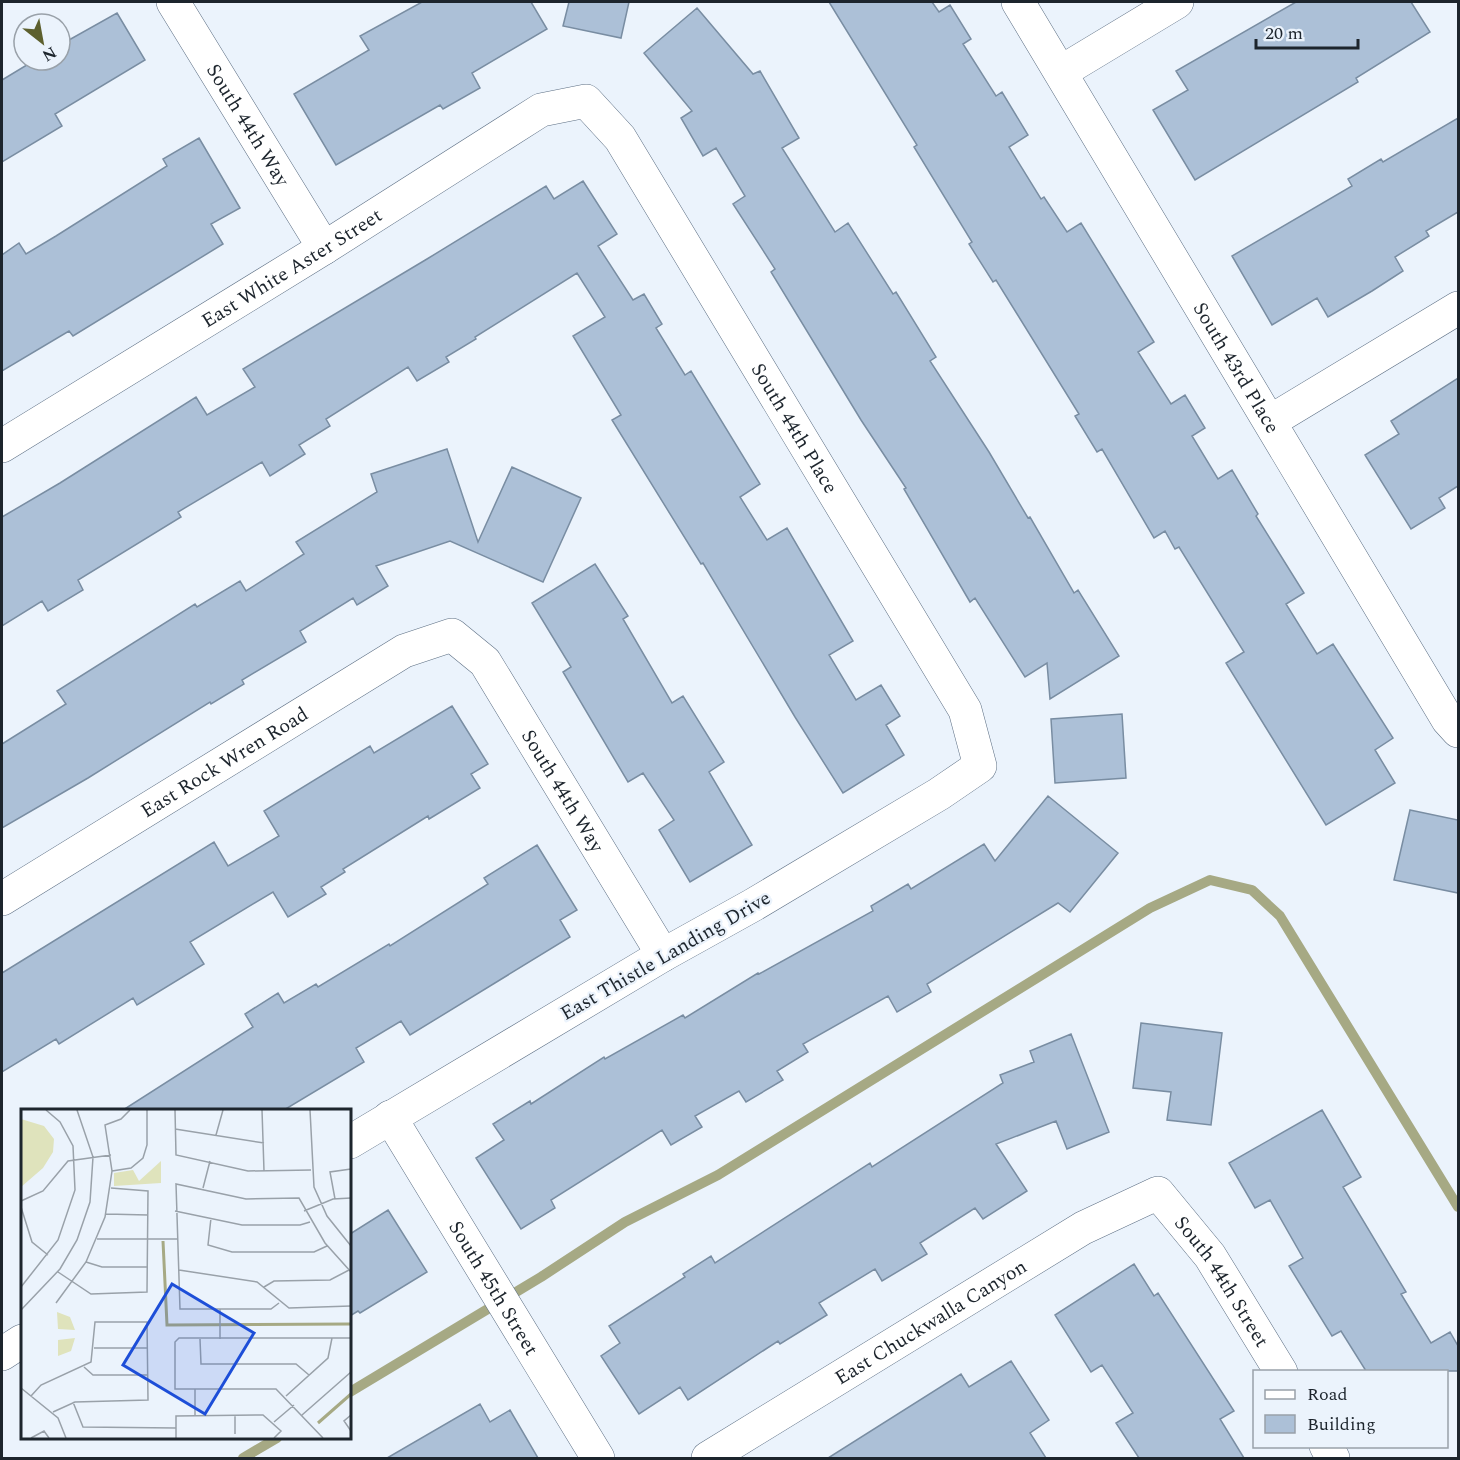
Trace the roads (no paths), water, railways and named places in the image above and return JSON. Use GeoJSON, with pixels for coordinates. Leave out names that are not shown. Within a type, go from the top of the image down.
{"type":"FeatureCollection","features":[{"type":"Feature","properties":{"kind":"street","name":"South 44th Way"},"geometry":{"type":"LineString","coordinates":[[173,2],[324,248]]}},
{"type":"Feature","properties":{"kind":"street","name":"South 43rd Place"},"geometry":{"type":"LineString","coordinates":[[1018,2],[1449,720],[1458,730]]}},
{"type":"Feature","properties":{"kind":"street"},"geometry":{"type":"LineString","coordinates":[[1061,72],[1177,2]]}},
{"type":"Feature","properties":{"kind":"street","name":"East White Aster Street"},"geometry":{"type":"LineString","coordinates":[[2,446],[324,248],[540,110],[586,101]]}},
{"type":"Feature","properties":{"kind":"street","name":"South 44th Place"},"geometry":{"type":"LineString","coordinates":[[586,101],[620,138],[965,710],[980,766]]}},
{"type":"Feature","properties":{"kind":"street"},"geometry":{"type":"LineString","coordinates":[[1271,422],[1458,308]]}},
{"type":"Feature","properties":{"kind":"street","name":"South 44th Way"},"geometry":{"type":"LineString","coordinates":[[452,635],[484,662],[663,955]]}},
{"type":"Feature","properties":{"kind":"street","name":"East Rock Wren Road"},"geometry":{"type":"LineString","coordinates":[[2,898],[404,651],[452,635]]}},
{"type":"Feature","properties":{"kind":"street","name":"East Thistle Landing Drive"},"geometry":{"type":"LineString","coordinates":[[351,1141],[939,794],[980,766]]}},
{"type":"Feature","properties":{"kind":"street","name":"South 45th Street"},"geometry":{"type":"LineString","coordinates":[[390,1117],[486,1278],[598,1458]]}},
{"type":"Feature","properties":{"kind":"street","name":"South 44th Street"},"geometry":{"type":"LineString","coordinates":[[1158,1193],[1210,1256],[1280,1370]]}},
{"type":"Feature","properties":{"kind":"street","name":"East Chuckwalla Canyon"},"geometry":{"type":"LineString","coordinates":[[708,1458],[1083,1228],[1158,1193]]}},
{"type":"Feature","properties":{"kind":"street"},"geometry":{"type":"LineString","coordinates":[[2,1354],[21,1342]]}},
{"type":"Feature","properties":{"kind":"waterway"},"geometry":{"type":"LineString","coordinates":[[351,1391],[541,1277],[625,1222],[718,1175],[1150,908],[1210,880],[1252,890],[1280,916],[1458,1207]]}},
{"type":"Feature","properties":{"kind":"waterway"},"geometry":{"type":"LineString","coordinates":[[243,1458],[275,1439]]}}]}
